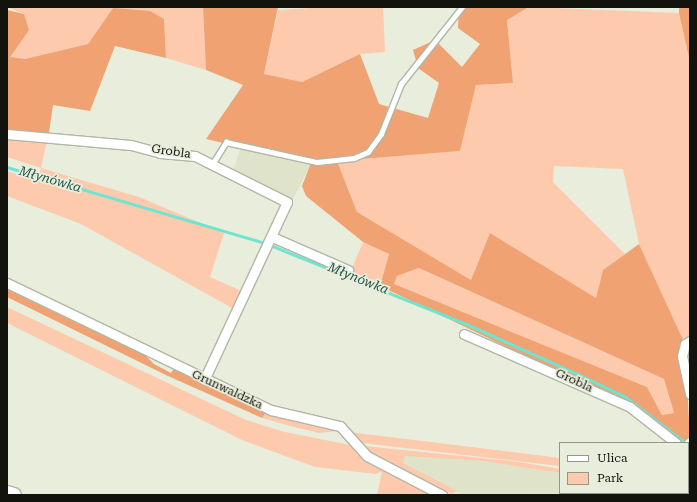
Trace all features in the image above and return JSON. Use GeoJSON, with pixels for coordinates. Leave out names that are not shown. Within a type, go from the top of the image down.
{"type":"FeatureCollection","features":[{"type":"Feature","properties":{"kind":"main road"},"geometry":{"type":"LineString","coordinates":[[7,493],[14,495]]}},
{"type":"Feature","properties":{"kind":"street","name":"Grobla"},"geometry":{"type":"LineString","coordinates":[[7,134],[131,145],[160,153],[195,156],[213,162],[287,202],[204,380]]}},
{"type":"Feature","properties":{"kind":"street"},"geometry":{"type":"LineString","coordinates":[[272,237],[348,270]]}},
{"type":"Feature","properties":{"kind":"street","name":"Grunwaldzka"},"geometry":{"type":"LineString","coordinates":[[7,283],[204,380],[271,410],[340,426],[367,456],[442,495]]}},
{"type":"Feature","properties":{"kind":"street","name":"Grobla"},"geometry":{"type":"LineString","coordinates":[[464,334],[630,407],[675,442]]}},
{"type":"Feature","properties":{"kind":"street"},"geometry":{"type":"LineString","coordinates":[[690,341],[685,344],[682,356],[690,394]]}},
{"type":"Feature","properties":{"kind":"lane"},"geometry":{"type":"LineString","coordinates":[[213,162],[226,142],[317,162],[354,158],[368,152],[381,134],[401,84],[462,7]]}},
{"type":"Feature","properties":{"kind":"shaded area"},"geometry":{"type":"Polygon","coordinates":[[[203,7],[278,7],[264,74],[302,82],[360,54],[379,104],[428,118],[439,83],[418,68],[413,50],[435,40],[462,67],[480,44],[458,28],[459,7],[529,7],[507,20],[513,83],[476,85],[460,151],[337,161],[357,212],[471,280],[490,233],[596,298],[603,270],[639,244],[685,344],[690,440],[681,442],[632,407],[380,286],[389,254],[363,242],[306,196],[302,186],[311,163],[206,139],[243,85],[206,70],[203,7]],[[419,268],[397,276],[394,284],[647,387],[662,415],[674,413],[664,379],[419,268]]]}},
{"type":"Feature","properties":{"kind":"shaded area"},"geometry":{"type":"Polygon","coordinates":[[[679,7],[690,7],[690,62],[679,13],[679,7]]]}},
{"type":"Feature","properties":{"kind":"shaded area"},"geometry":{"type":"Polygon","coordinates":[[[113,8],[150,11],[164,19],[166,58],[115,46],[90,111],[53,105],[48,139],[7,134],[7,10],[24,14],[29,30],[10,57],[25,59],[88,44],[113,8]]]}},
{"type":"Feature","properties":{"kind":"shaded area"},"geometry":{"type":"Polygon","coordinates":[[[241,147],[311,164],[291,203],[233,171],[241,147]]]}},
{"type":"Feature","properties":{"kind":"shaded area"},"geometry":{"type":"Polygon","coordinates":[[[7,286],[143,353],[154,364],[171,373],[174,368],[266,412],[262,418],[168,376],[7,297],[7,286]]]}},
{"type":"Feature","properties":{"kind":"shaded area"},"geometry":{"type":"Polygon","coordinates":[[[405,455],[483,461],[559,473],[559,494],[463,495],[403,463],[405,455]]]}},
{"type":"Feature","properties":{"kind":"green space"},"geometry":{"type":"Polygon","coordinates":[[[7,7],[203,7],[206,70],[166,58],[164,19],[113,8],[88,44],[25,59],[10,58],[24,14],[7,7]]]}},
{"type":"Feature","properties":{"kind":"green space"},"geometry":{"type":"Polygon","coordinates":[[[326,7],[383,7],[385,52],[360,54],[302,82],[264,74],[278,10],[326,7]]]}},
{"type":"Feature","properties":{"kind":"green space"},"geometry":{"type":"Polygon","coordinates":[[[529,7],[679,13],[690,62],[690,342],[685,344],[639,244],[623,169],[554,166],[553,182],[625,254],[603,270],[596,298],[490,233],[471,280],[357,212],[337,161],[460,151],[476,85],[513,83],[507,20],[529,7]]]}},
{"type":"Feature","properties":{"kind":"green space"},"geometry":{"type":"Polygon","coordinates":[[[7,136],[47,140],[41,168],[7,157],[7,136]]]}},
{"type":"Feature","properties":{"kind":"green space"},"geometry":{"type":"Polygon","coordinates":[[[41,168],[139,197],[224,233],[210,277],[246,293],[229,328],[232,308],[81,224],[7,196],[7,171],[37,181],[41,168]]]}},
{"type":"Feature","properties":{"kind":"green space"},"geometry":{"type":"Polygon","coordinates":[[[363,242],[389,254],[380,286],[351,271],[363,242]]]}},
{"type":"Feature","properties":{"kind":"green space"},"geometry":{"type":"Polygon","coordinates":[[[419,268],[664,379],[674,413],[662,415],[647,387],[394,284],[397,276],[419,268]]]}},
{"type":"Feature","properties":{"kind":"green space"},"geometry":{"type":"Polygon","coordinates":[[[7,307],[246,420],[285,432],[350,445],[357,454],[383,471],[432,495],[377,495],[382,471],[376,474],[315,467],[242,440],[7,323],[7,307]]]}},
{"type":"Feature","properties":{"kind":"green space"},"geometry":{"type":"Polygon","coordinates":[[[266,412],[327,426],[338,431],[319,433],[290,426],[262,418],[266,412]]]}},
{"type":"Feature","properties":{"kind":"green space"},"geometry":{"type":"Polygon","coordinates":[[[349,432],[559,458],[559,466],[354,442],[349,432]]]}},
{"type":"Feature","properties":{"kind":"green space"},"geometry":{"type":"Polygon","coordinates":[[[364,446],[519,462],[559,469],[559,473],[483,461],[405,456],[403,463],[457,491],[452,494],[373,456],[364,446]]]}},
{"type":"Feature","properties":{"kind":"waterway","name":"Młynówka"},"geometry":{"type":"LineString","coordinates":[[7,167],[265,243]]}},
{"type":"Feature","properties":{"kind":"waterway","name":"Młynówka"},"geometry":{"type":"LineString","coordinates":[[270,245],[462,322],[580,375],[626,397],[685,442]]}}]}
